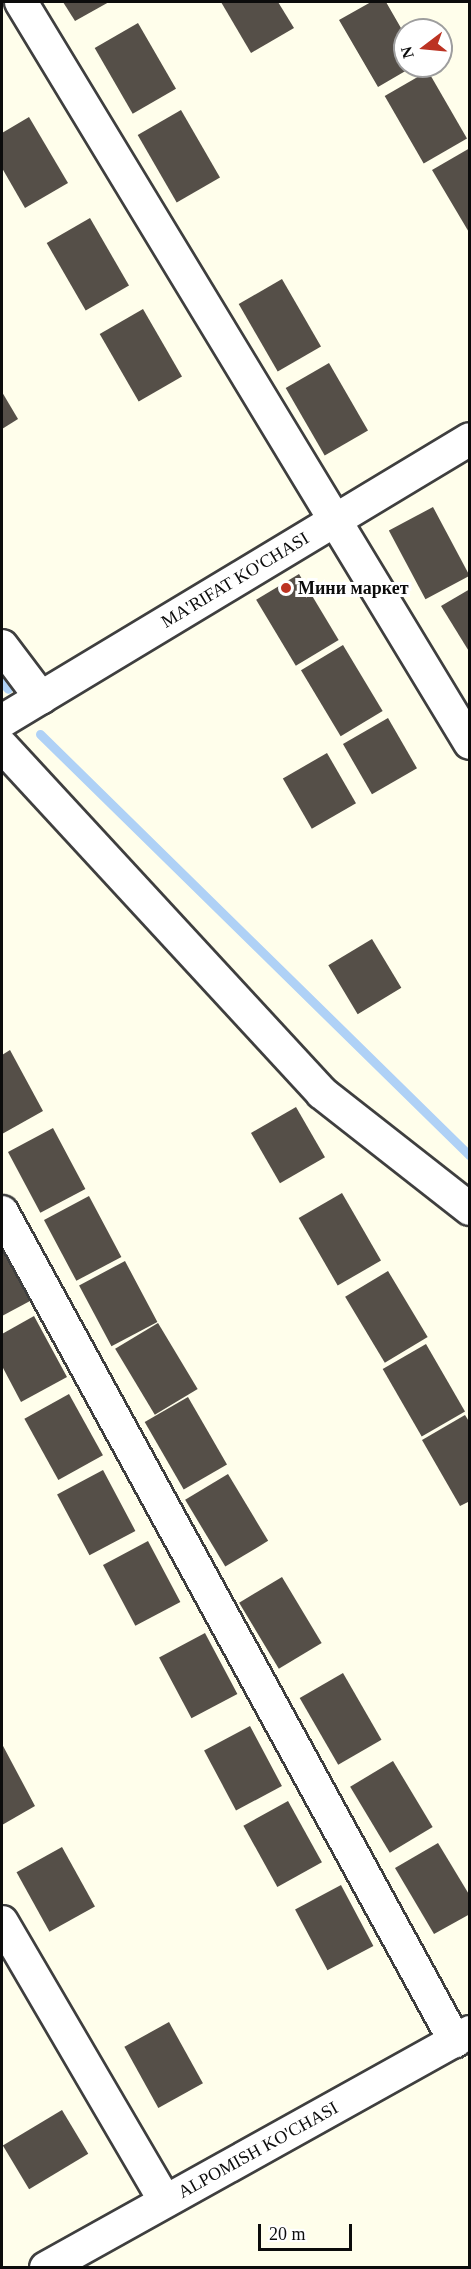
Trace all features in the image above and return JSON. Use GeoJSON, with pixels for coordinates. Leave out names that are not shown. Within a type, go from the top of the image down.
{"type":"FeatureCollection","features":[{"type":"Feature","properties":{"kind":"street"},"geometry":{"type":"LineString","coordinates":[[21,2],[470,743]]}},
{"type":"Feature","properties":{"kind":"street","name":"MA'RIFAT KO'CHASI"},"geometry":{"type":"LineString","coordinates":[[2,722],[334,519],[470,439]]}},
{"type":"Feature","properties":{"kind":"street"},"geometry":{"type":"LineString","coordinates":[[2,646],[41,698]]}},
{"type":"Feature","properties":{"kind":"street"},"geometry":{"type":"LineString","coordinates":[[2,746],[322,1093],[470,1209]]}},
{"type":"Feature","properties":{"kind":"street"},"geometry":{"type":"LineString","coordinates":[[2,1212],[462,2037]]}},
{"type":"Feature","properties":{"kind":"street"},"geometry":{"type":"LineString","coordinates":[[2,1922],[165,2201]]}},
{"type":"Feature","properties":{"kind":"street","name":"ALPOMISH KO'CHASI"},"geometry":{"type":"LineString","coordinates":[[46,2268],[462,2037]]}},
{"type":"Feature","properties":{"kind":"building"},"geometry":{"type":"Polygon","coordinates":[[[63,2],[109,2],[75,21],[63,2]]]}},
{"type":"Feature","properties":{"kind":"building"},"geometry":{"type":"Polygon","coordinates":[[[221,2],[278,2],[294,28],[251,53],[221,2]]]}},
{"type":"Feature","properties":{"kind":"building"},"geometry":{"type":"Polygon","coordinates":[[[371,2],[386,2],[395,18],[393,18],[393,78],[378,87],[339,20],[371,2]]]}},
{"type":"Feature","properties":{"kind":"building"},"geometry":{"type":"Polygon","coordinates":[[[138,23],[176,89],[133,114],[95,48],[138,23]]]}},
{"type":"Feature","properties":{"kind":"building"},"geometry":{"type":"Polygon","coordinates":[[[416,78],[432,78],[467,139],[424,164],[385,96],[416,78]]]}},
{"type":"Feature","properties":{"kind":"building"},"geometry":{"type":"Polygon","coordinates":[[[181,110],[220,178],[177,203],[138,135],[181,110]]]}},
{"type":"Feature","properties":{"kind":"building"},"geometry":{"type":"Polygon","coordinates":[[[29,117],[68,183],[25,208],[2,168],[2,133],[29,117]]]}},
{"type":"Feature","properties":{"kind":"building"},"geometry":{"type":"Polygon","coordinates":[[[470,148],[470,234],[432,170],[470,148]]]}},
{"type":"Feature","properties":{"kind":"building"},"geometry":{"type":"Polygon","coordinates":[[[90,218],[129,286],[86,311],[47,243],[90,218]]]}},
{"type":"Feature","properties":{"kind":"building"},"geometry":{"type":"Polygon","coordinates":[[[282,279],[321,347],[278,372],[239,304],[282,279]]]}},
{"type":"Feature","properties":{"kind":"building"},"geometry":{"type":"Polygon","coordinates":[[[143,309],[182,377],[139,402],[100,334],[143,309]]]}},
{"type":"Feature","properties":{"kind":"building"},"geometry":{"type":"Polygon","coordinates":[[[329,363],[368,431],[325,456],[286,388],[329,363]]]}},
{"type":"Feature","properties":{"kind":"building"},"geometry":{"type":"Polygon","coordinates":[[[2,392],[18,419],[2,429],[2,392]]]}},
{"type":"Feature","properties":{"kind":"building"},"geometry":{"type":"Polygon","coordinates":[[[433,507],[470,576],[425,599],[389,530],[433,507]]]}},
{"type":"Feature","properties":{"kind":"building"},"geometry":{"type":"Polygon","coordinates":[[[299,574],[339,640],[296,666],[256,600],[299,574]]]}},
{"type":"Feature","properties":{"kind":"building"},"geometry":{"type":"Polygon","coordinates":[[[470,589],[470,653],[441,606],[470,589]]]}},
{"type":"Feature","properties":{"kind":"building"},"geometry":{"type":"Polygon","coordinates":[[[343,645],[383,711],[341,736],[301,670],[343,645]]]}},
{"type":"Feature","properties":{"kind":"building"},"geometry":{"type":"Polygon","coordinates":[[[388,718],[417,768],[372,794],[343,744],[388,718]]]}},
{"type":"Feature","properties":{"kind":"building"},"geometry":{"type":"Polygon","coordinates":[[[327,753],[356,803],[312,829],[283,778],[327,753]]]}},
{"type":"Feature","properties":{"kind":"building"},"geometry":{"type":"Polygon","coordinates":[[[372,939],[401,988],[358,1014],[328,965],[372,939]]]}},
{"type":"Feature","properties":{"kind":"building"},"geometry":{"type":"Polygon","coordinates":[[[10,1050],[43,1111],[2,1134],[2,1055],[10,1050]]]}},
{"type":"Feature","properties":{"kind":"building"},"geometry":{"type":"Polygon","coordinates":[[[296,1107],[325,1157],[280,1183],[251,1133],[296,1107]]]}},
{"type":"Feature","properties":{"kind":"building"},"geometry":{"type":"Polygon","coordinates":[[[53,1128],[85,1189],[40,1213],[8,1152],[53,1128]]]}},
{"type":"Feature","properties":{"kind":"building"},"geometry":{"type":"Polygon","coordinates":[[[342,1193],[381,1261],[338,1286],[299,1218],[342,1193]]]}},
{"type":"Feature","properties":{"kind":"building"},"geometry":{"type":"Polygon","coordinates":[[[89,1196],[121,1257],[76,1281],[44,1220],[89,1196]]]}},
{"type":"Feature","properties":{"kind":"building"},"geometry":{"type":"Polygon","coordinates":[[[2,1250],[30,1301],[2,1316],[2,1250]]]}},
{"type":"Feature","properties":{"kind":"building"},"geometry":{"type":"Polygon","coordinates":[[[125,1261],[157,1322],[111,1346],[79,1285],[125,1261]]]}},
{"type":"Feature","properties":{"kind":"building"},"geometry":{"type":"Polygon","coordinates":[[[388,1271],[428,1337],[385,1363],[345,1297],[388,1271]]]}},
{"type":"Feature","properties":{"kind":"building"},"geometry":{"type":"Polygon","coordinates":[[[34,1316],[67,1377],[21,1402],[2,1366],[2,1334],[34,1316]]]}},
{"type":"Feature","properties":{"kind":"building"},"geometry":{"type":"Polygon","coordinates":[[[158,1323],[198,1389],[155,1415],[115,1349],[158,1323]]]}},
{"type":"Feature","properties":{"kind":"building"},"geometry":{"type":"Polygon","coordinates":[[[426,1344],[465,1412],[422,1437],[383,1369],[426,1344]]]}},
{"type":"Feature","properties":{"kind":"building"},"geometry":{"type":"Polygon","coordinates":[[[69,1394],[103,1455],[58,1480],[24,1419],[69,1394]]]}},
{"type":"Feature","properties":{"kind":"building"},"geometry":{"type":"Polygon","coordinates":[[[188,1397],[227,1465],[184,1490],[145,1422],[188,1397]]]}},
{"type":"Feature","properties":{"kind":"building"},"geometry":{"type":"Polygon","coordinates":[[[465,1415],[470,1423],[470,1501],[460,1506],[422,1440],[465,1415]]]}},
{"type":"Feature","properties":{"kind":"building"},"geometry":{"type":"Polygon","coordinates":[[[103,1470],[135,1531],[89,1555],[57,1494],[103,1470]]]}},
{"type":"Feature","properties":{"kind":"building"},"geometry":{"type":"Polygon","coordinates":[[[228,1474],[268,1541],[225,1567],[185,1500],[228,1474]]]}},
{"type":"Feature","properties":{"kind":"building"},"geometry":{"type":"Polygon","coordinates":[[[148,1541],[180,1602],[135,1626],[103,1565],[148,1541]]]}},
{"type":"Feature","properties":{"kind":"building"},"geometry":{"type":"Polygon","coordinates":[[[282,1577],[322,1643],[279,1669],[239,1603],[282,1577]]]}},
{"type":"Feature","properties":{"kind":"building"},"geometry":{"type":"Polygon","coordinates":[[[205,1633],[237,1694],[191,1718],[159,1657],[205,1633]]]}},
{"type":"Feature","properties":{"kind":"building"},"geometry":{"type":"Polygon","coordinates":[[[343,1673],[382,1740],[338,1765],[300,1698],[343,1673]]]}},
{"type":"Feature","properties":{"kind":"building"},"geometry":{"type":"Polygon","coordinates":[[[250,1726],[282,1786],[236,1810],[204,1750],[250,1726]]]}},
{"type":"Feature","properties":{"kind":"building"},"geometry":{"type":"Polygon","coordinates":[[[2,1744],[35,1806],[2,1825],[2,1744]]]}},
{"type":"Feature","properties":{"kind":"building"},"geometry":{"type":"Polygon","coordinates":[[[393,1761],[433,1827],[390,1853],[350,1787],[393,1761]]]}},
{"type":"Feature","properties":{"kind":"building"},"geometry":{"type":"Polygon","coordinates":[[[288,1801],[322,1862],[277,1887],[243,1826],[288,1801]]]}},
{"type":"Feature","properties":{"kind":"building"},"geometry":{"type":"Polygon","coordinates":[[[438,1843],[470,1896],[470,1914],[434,1934],[395,1868],[438,1843]]]}},
{"type":"Feature","properties":{"kind":"building"},"geometry":{"type":"Polygon","coordinates":[[[62,1847],[95,1906],[49,1932],[17,1872],[62,1847]]]}},
{"type":"Feature","properties":{"kind":"building"},"geometry":{"type":"Polygon","coordinates":[[[341,1885],[373,1946],[327,1970],[295,1909],[341,1885]]]}},
{"type":"Feature","properties":{"kind":"building"},"geometry":{"type":"Polygon","coordinates":[[[169,2022],[203,2083],[158,2108],[124,2047],[169,2022]]]}},
{"type":"Feature","properties":{"kind":"building"},"geometry":{"type":"Polygon","coordinates":[[[62,2110],[88,2154],[29,2189],[3,2146],[62,2110]]]}},
{"type":"Feature","properties":{"kind":"waterway"},"geometry":{"type":"LineString","coordinates":[[2,682],[8,689]]}},
{"type":"Feature","properties":{"kind":"waterway"},"geometry":{"type":"LineString","coordinates":[[40,734],[470,1156]]}},
{"type":"Feature","properties":{"kind":"place","name":"Мини маркет"},"geometry":{"type":"Point","coordinates":[286,588]}}]}
